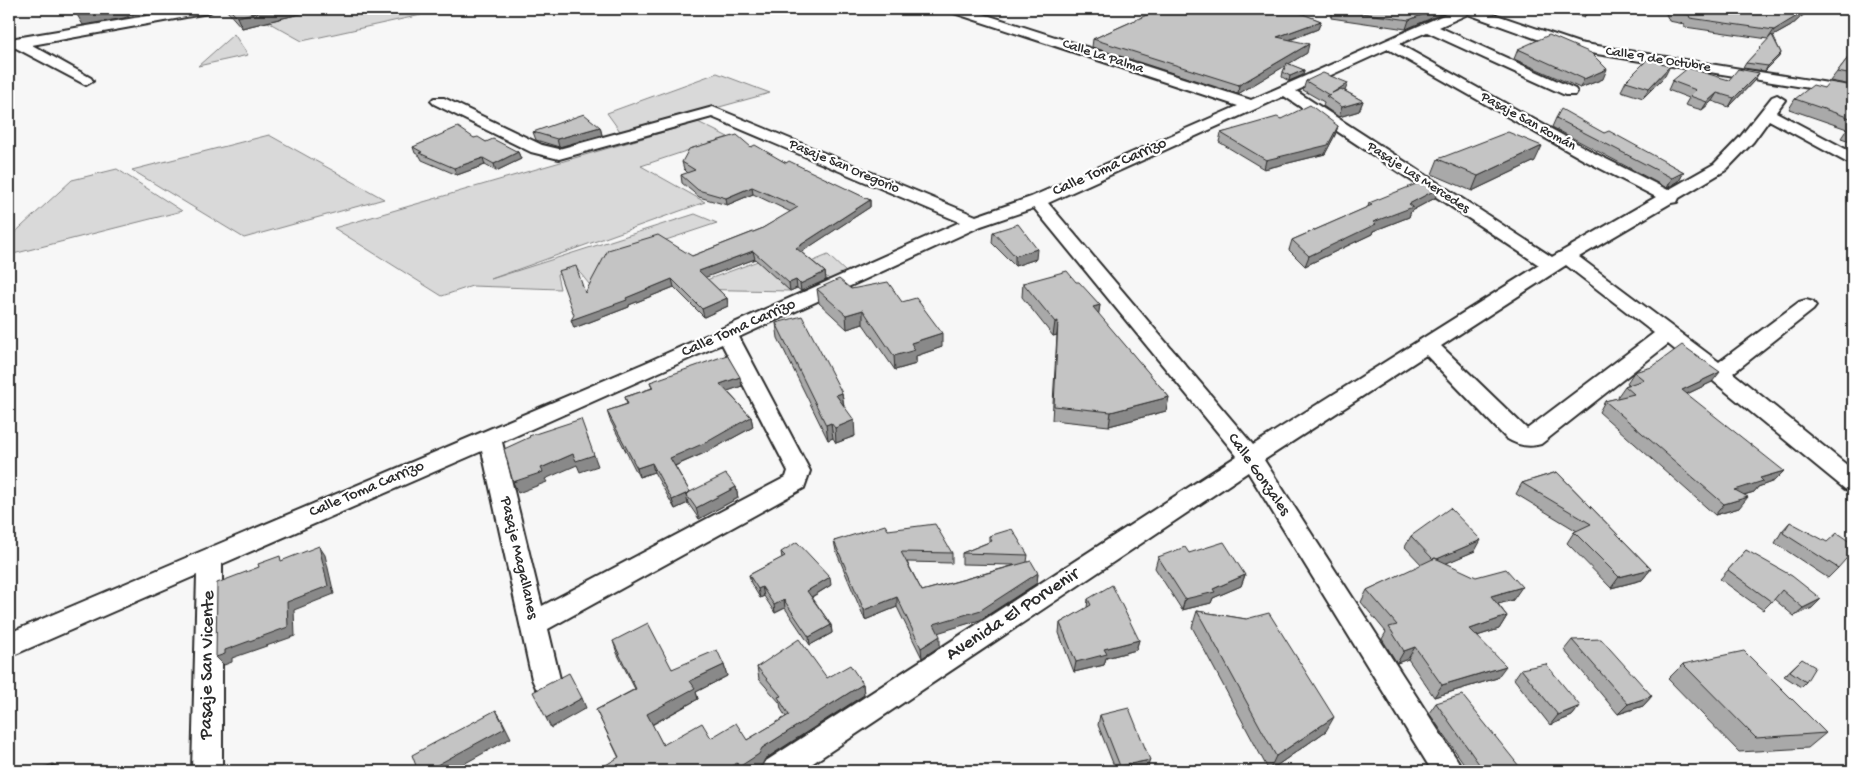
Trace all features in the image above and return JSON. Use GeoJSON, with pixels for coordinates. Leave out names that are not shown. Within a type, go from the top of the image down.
{"type":"FeatureCollection","features":[{"type":"Feature","properties":{"kind":"street"},"geometry":{"type":"LineString","coordinates":[[13,43],[208,9]]}},
{"type":"Feature","properties":{"kind":"street","name":"Calle La Palma"},"geometry":{"type":"LineString","coordinates":[[956,9],[1251,105]]}},
{"type":"Feature","properties":{"kind":"street","name":"Calle Toma Carrizo"},"geometry":{"type":"LineString","coordinates":[[9,645],[490,438],[975,222],[1037,201],[1387,43],[1467,9]]}},
{"type":"Feature","properties":{"kind":"street","name":"Calle 9 de Octubre"},"geometry":{"type":"LineString","coordinates":[[1467,9],[1578,47],[1853,92]]}},
{"type":"Feature","properties":{"kind":"street"},"geometry":{"type":"LineString","coordinates":[[1426,26],[1570,92]]}},
{"type":"Feature","properties":{"kind":"street"},"geometry":{"type":"LineString","coordinates":[[13,43],[86,81]]}},
{"type":"Feature","properties":{"kind":"street","name":"Pasaje San Román"},"geometry":{"type":"LineString","coordinates":[[1387,43],[1590,157],[1671,198]]}},
{"type":"Feature","properties":{"kind":"street","name":"Pasaje Las Mercedes"},"geometry":{"type":"LineString","coordinates":[[1284,90],[1560,261],[1668,333],[1853,483]]}},
{"type":"Feature","properties":{"kind":"street","name":"Avenida El Porvenir"},"geometry":{"type":"LineString","coordinates":[[776,771],[1251,458],[1560,261],[1671,198],[1720,167],[1747,138],[1777,100]]}},
{"type":"Feature","properties":{"kind":"street","name":"Pasaje San Oregorio"},"geometry":{"type":"LineString","coordinates":[[439,101],[537,149],[559,154],[713,112],[975,222]]}},
{"type":"Feature","properties":{"kind":"street"},"geometry":{"type":"LineString","coordinates":[[1767,113],[1852,158]]}},
{"type":"Feature","properties":{"kind":"street","name":"Calle Gonzales"},"geometry":{"type":"LineString","coordinates":[[1037,201],[1251,458],[1448,771]]}},
{"type":"Feature","properties":{"kind":"street"},"geometry":{"type":"LineString","coordinates":[[1719,373],[1806,306]]}},
{"type":"Feature","properties":{"kind":"street"},"geometry":{"type":"LineString","coordinates":[[1428,345],[1514,432],[1522,437],[1533,438],[1668,333]]}},
{"type":"Feature","properties":{"kind":"street"},"geometry":{"type":"LineString","coordinates":[[533,624],[796,482],[799,471],[727,334]]}},
{"type":"Feature","properties":{"kind":"street","name":"Pasaje Magallanes"},"geometry":{"type":"LineString","coordinates":[[490,438],[546,679]]}},
{"type":"Feature","properties":{"kind":"street","name":"Pasaje San Vicente"},"geometry":{"type":"LineString","coordinates":[[207,771],[210,558]]}},
{"type":"Feature","properties":{"kind":"shaded area"},"geometry":{"type":"Polygon","coordinates":[[[327,9],[408,9],[421,15],[302,41],[266,21],[327,9]]]}},
{"type":"Feature","properties":{"kind":"shaded area"},"geometry":{"type":"Polygon","coordinates":[[[234,34],[248,55],[198,66],[234,34]]]}},
{"type":"Feature","properties":{"kind":"shaded area"},"geometry":{"type":"Polygon","coordinates":[[[717,73],[770,93],[622,134],[607,113],[717,73]]]}},
{"type":"Feature","properties":{"kind":"shaded area"},"geometry":{"type":"Polygon","coordinates":[[[698,122],[728,137],[641,166],[705,202],[491,279],[695,214],[717,223],[603,261],[631,268],[589,284],[577,269],[557,275],[560,289],[472,286],[442,296],[334,228],[698,122]]]}},
{"type":"Feature","properties":{"kind":"shaded area"},"geometry":{"type":"Polygon","coordinates":[[[269,135],[384,199],[244,238],[132,170],[269,135]]]}},
{"type":"Feature","properties":{"kind":"shaded area"},"geometry":{"type":"Polygon","coordinates":[[[117,169],[182,211],[9,255],[9,238],[72,180],[117,169]]]}},
{"type":"Feature","properties":{"kind":"shaded area"},"geometry":{"type":"Polygon","coordinates":[[[828,255],[848,274],[831,281],[811,262],[828,255]]]}},
{"type":"Feature","properties":{"kind":"shaded area"},"geometry":{"type":"Polygon","coordinates":[[[766,258],[776,278],[790,291],[682,289],[766,258]]]}},
{"type":"Feature","properties":{"kind":"building"},"geometry":{"type":"Polygon","coordinates":[[[77,9],[100,9],[76,13],[77,9]]]}},
{"type":"Feature","properties":{"kind":"building"},"geometry":{"type":"Polygon","coordinates":[[[229,9],[270,9],[237,17],[229,9]]]}},
{"type":"Feature","properties":{"kind":"building"},"geometry":{"type":"Polygon","coordinates":[[[1160,9],[1290,9],[1321,21],[1277,37],[1309,44],[1239,85],[1093,39],[1160,9]]]}},
{"type":"Feature","properties":{"kind":"building"},"geometry":{"type":"Polygon","coordinates":[[[1333,9],[1436,9],[1409,20],[1333,9]]]}},
{"type":"Feature","properties":{"kind":"building"},"geometry":{"type":"Polygon","coordinates":[[[1673,9],[1805,9],[1774,30],[1690,18],[1689,15],[1674,12],[1673,9]]]}},
{"type":"Feature","properties":{"kind":"building"},"geometry":{"type":"Polygon","coordinates":[[[1549,35],[1591,53],[1607,69],[1584,79],[1518,49],[1549,35]]]}},
{"type":"Feature","properties":{"kind":"building"},"geometry":{"type":"Polygon","coordinates":[[[1772,35],[1781,53],[1768,66],[1746,63],[1772,35]]]}},
{"type":"Feature","properties":{"kind":"building"},"geometry":{"type":"Polygon","coordinates":[[[1853,51],[1853,75],[1837,72],[1853,51]]]}},
{"type":"Feature","properties":{"kind":"building"},"geometry":{"type":"Polygon","coordinates":[[[1648,59],[1670,66],[1649,88],[1626,81],[1648,59]]]}},
{"type":"Feature","properties":{"kind":"building"},"geometry":{"type":"Polygon","coordinates":[[[1287,63],[1304,70],[1290,76],[1283,72],[1287,63]]]}},
{"type":"Feature","properties":{"kind":"building"},"geometry":{"type":"Polygon","coordinates":[[[1688,68],[1729,80],[1738,69],[1759,73],[1734,98],[1717,93],[1707,102],[1690,96],[1696,90],[1672,81],[1688,68]]]}},
{"type":"Feature","properties":{"kind":"building"},"geometry":{"type":"Polygon","coordinates":[[[1323,73],[1348,83],[1329,95],[1306,81],[1323,73]]]}},
{"type":"Feature","properties":{"kind":"building"},"geometry":{"type":"Polygon","coordinates":[[[1829,82],[1853,86],[1853,119],[1795,99],[1813,85],[1824,88],[1829,82]]]}},
{"type":"Feature","properties":{"kind":"building"},"geometry":{"type":"Polygon","coordinates":[[[1341,89],[1363,101],[1342,107],[1326,96],[1341,89]]]}},
{"type":"Feature","properties":{"kind":"building"},"geometry":{"type":"Polygon","coordinates":[[[1310,105],[1338,126],[1328,145],[1266,160],[1221,133],[1277,117],[1281,119],[1310,105]]]}},
{"type":"Feature","properties":{"kind":"building"},"geometry":{"type":"Polygon","coordinates":[[[1561,109],[1604,133],[1609,131],[1684,172],[1672,178],[1556,118],[1561,109]]]}},
{"type":"Feature","properties":{"kind":"building"},"geometry":{"type":"Polygon","coordinates":[[[584,114],[600,127],[557,139],[533,132],[584,114]]]}},
{"type":"Feature","properties":{"kind":"building"},"geometry":{"type":"Polygon","coordinates":[[[1853,122],[1853,130],[1848,128],[1853,122]]]}},
{"type":"Feature","properties":{"kind":"building"},"geometry":{"type":"Polygon","coordinates":[[[458,127],[474,138],[478,137],[486,142],[493,139],[518,152],[494,164],[483,158],[454,168],[419,153],[422,152],[413,147],[458,127]]]}},
{"type":"Feature","properties":{"kind":"building"},"geometry":{"type":"Polygon","coordinates":[[[1508,132],[1542,146],[1478,176],[1438,159],[1508,132]]]}},
{"type":"Feature","properties":{"kind":"building"},"geometry":{"type":"Polygon","coordinates":[[[737,135],[751,147],[755,145],[786,163],[789,161],[870,200],[796,248],[825,272],[800,284],[796,280],[789,283],[753,251],[699,271],[727,298],[702,309],[672,279],[626,298],[627,300],[571,320],[574,315],[558,271],[576,266],[585,293],[608,250],[658,235],[692,256],[761,229],[798,207],[752,187],[726,198],[698,190],[681,175],[695,170],[682,162],[689,149],[737,135]]]}},
{"type":"Feature","properties":{"kind":"building"},"geometry":{"type":"Polygon","coordinates":[[[1426,180],[1439,188],[1409,204],[1413,207],[1373,222],[1376,224],[1309,256],[1292,240],[1372,205],[1369,203],[1426,180]]]}},
{"type":"Feature","properties":{"kind":"building"},"geometry":{"type":"Polygon","coordinates":[[[1018,224],[1037,249],[1015,256],[993,232],[1018,224]]]}},
{"type":"Feature","properties":{"kind":"building"},"geometry":{"type":"Polygon","coordinates":[[[1067,271],[1100,305],[1093,307],[1169,397],[1111,412],[1054,406],[1058,321],[1055,322],[1023,283],[1067,271]]]}},
{"type":"Feature","properties":{"kind":"building"},"geometry":{"type":"Polygon","coordinates":[[[839,279],[851,289],[888,282],[902,302],[916,298],[942,333],[911,343],[915,350],[894,356],[863,310],[846,315],[817,289],[839,279]]]}},
{"type":"Feature","properties":{"kind":"building"},"geometry":{"type":"Polygon","coordinates":[[[802,316],[842,393],[836,395],[854,420],[835,428],[831,423],[826,425],[776,323],[802,316]]]}},
{"type":"Feature","properties":{"kind":"building"},"geometry":{"type":"Polygon","coordinates":[[[1682,345],[1720,372],[1682,390],[1784,471],[1760,478],[1763,481],[1735,490],[1748,497],[1724,504],[1605,401],[1634,394],[1625,386],[1644,380],[1634,372],[1652,367],[1682,345]]]}},
{"type":"Feature","properties":{"kind":"building"},"geometry":{"type":"Polygon","coordinates":[[[727,355],[740,377],[720,384],[751,417],[707,442],[670,458],[690,492],[672,500],[652,463],[637,468],[607,411],[628,404],[625,397],[653,388],[650,382],[727,355]]]}},
{"type":"Feature","properties":{"kind":"building"},"geometry":{"type":"Polygon","coordinates":[[[581,419],[594,455],[576,461],[573,454],[541,468],[543,472],[513,482],[504,449],[529,436],[581,419]]]}},
{"type":"Feature","properties":{"kind":"building"},"geometry":{"type":"Polygon","coordinates":[[[1557,472],[1651,569],[1619,577],[1574,532],[1591,524],[1522,483],[1557,472]]]}},
{"type":"Feature","properties":{"kind":"building"},"geometry":{"type":"Polygon","coordinates":[[[726,474],[736,487],[696,508],[686,494],[726,474]]]}},
{"type":"Feature","properties":{"kind":"building"},"geometry":{"type":"Polygon","coordinates":[[[1450,508],[1481,540],[1433,559],[1411,536],[1450,508]]]}},
{"type":"Feature","properties":{"kind":"building"},"geometry":{"type":"Polygon","coordinates":[[[1790,522],[1827,542],[1837,533],[1853,544],[1853,551],[1838,568],[1783,533],[1790,522]]]}},
{"type":"Feature","properties":{"kind":"building"},"geometry":{"type":"Polygon","coordinates":[[[935,524],[952,553],[901,552],[922,591],[1031,561],[1038,573],[981,610],[934,624],[940,636],[921,648],[897,597],[864,610],[834,541],[885,525],[888,530],[935,524]]]}},
{"type":"Feature","properties":{"kind":"building"},"geometry":{"type":"Polygon","coordinates":[[[1012,529],[1028,555],[962,553],[992,541],[989,536],[1012,529]]]}},
{"type":"Feature","properties":{"kind":"building"},"geometry":{"type":"Polygon","coordinates":[[[797,542],[830,577],[807,591],[831,625],[809,637],[784,600],[774,605],[762,587],[758,589],[749,575],[785,556],[781,552],[797,542]]]}},
{"type":"Feature","properties":{"kind":"building"},"geometry":{"type":"Polygon","coordinates":[[[1224,542],[1245,575],[1213,589],[1215,592],[1185,599],[1158,557],[1185,547],[1189,553],[1224,542]]]}},
{"type":"Feature","properties":{"kind":"building"},"geometry":{"type":"Polygon","coordinates":[[[319,546],[328,586],[287,602],[288,627],[225,650],[225,654],[216,657],[217,583],[259,567],[258,564],[280,556],[281,561],[319,546]]]}},
{"type":"Feature","properties":{"kind":"building"},"geometry":{"type":"Polygon","coordinates":[[[1746,550],[1792,576],[1821,599],[1803,608],[1782,590],[1772,602],[1728,570],[1746,550]]]}},
{"type":"Feature","properties":{"kind":"building"},"geometry":{"type":"Polygon","coordinates":[[[1435,558],[1476,577],[1506,569],[1522,587],[1491,596],[1507,616],[1470,629],[1506,666],[1442,685],[1415,647],[1404,651],[1389,627],[1397,625],[1367,590],[1435,558]]]}},
{"type":"Feature","properties":{"kind":"building"},"geometry":{"type":"Polygon","coordinates":[[[1112,585],[1139,640],[1104,649],[1107,654],[1076,662],[1060,623],[1091,605],[1088,599],[1112,585]]]}},
{"type":"Feature","properties":{"kind":"building"},"geometry":{"type":"Polygon","coordinates":[[[1197,611],[1246,619],[1269,613],[1334,717],[1276,756],[1197,611]]]}},
{"type":"Feature","properties":{"kind":"building"},"geometry":{"type":"Polygon","coordinates":[[[648,623],[672,669],[717,650],[724,665],[690,681],[695,688],[647,714],[663,745],[702,723],[711,738],[736,723],[747,740],[789,715],[778,697],[781,696],[757,667],[799,639],[827,678],[850,665],[863,684],[762,748],[759,754],[739,767],[737,763],[724,771],[596,771],[619,757],[596,710],[636,689],[613,641],[648,623]]]}},
{"type":"Feature","properties":{"kind":"building"},"geometry":{"type":"Polygon","coordinates":[[[1601,639],[1652,696],[1628,704],[1572,640],[1601,639]]]}},
{"type":"Feature","properties":{"kind":"building"},"geometry":{"type":"Polygon","coordinates":[[[1744,651],[1826,733],[1756,738],[1683,664],[1744,651]]]}},
{"type":"Feature","properties":{"kind":"building"},"geometry":{"type":"Polygon","coordinates":[[[1802,659],[1815,667],[1806,682],[1790,671],[1802,659]]]}},
{"type":"Feature","properties":{"kind":"building"},"geometry":{"type":"Polygon","coordinates":[[[1546,664],[1580,706],[1558,715],[1521,669],[1546,664]]]}},
{"type":"Feature","properties":{"kind":"building"},"geometry":{"type":"Polygon","coordinates":[[[569,673],[582,698],[546,718],[533,692],[569,673]]]}},
{"type":"Feature","properties":{"kind":"building"},"geometry":{"type":"Polygon","coordinates":[[[1462,695],[1523,771],[1484,771],[1436,703],[1462,695]]]}},
{"type":"Feature","properties":{"kind":"building"},"geometry":{"type":"Polygon","coordinates":[[[1129,708],[1150,760],[1120,766],[1100,715],[1129,708]]]}},
{"type":"Feature","properties":{"kind":"building"},"geometry":{"type":"Polygon","coordinates":[[[496,710],[505,728],[426,771],[418,771],[412,755],[496,710]]]}},
{"type":"Feature","properties":{"kind":"building"},"geometry":{"type":"Polygon","coordinates":[[[53,764],[51,771],[34,771],[53,764]]]}}]}
